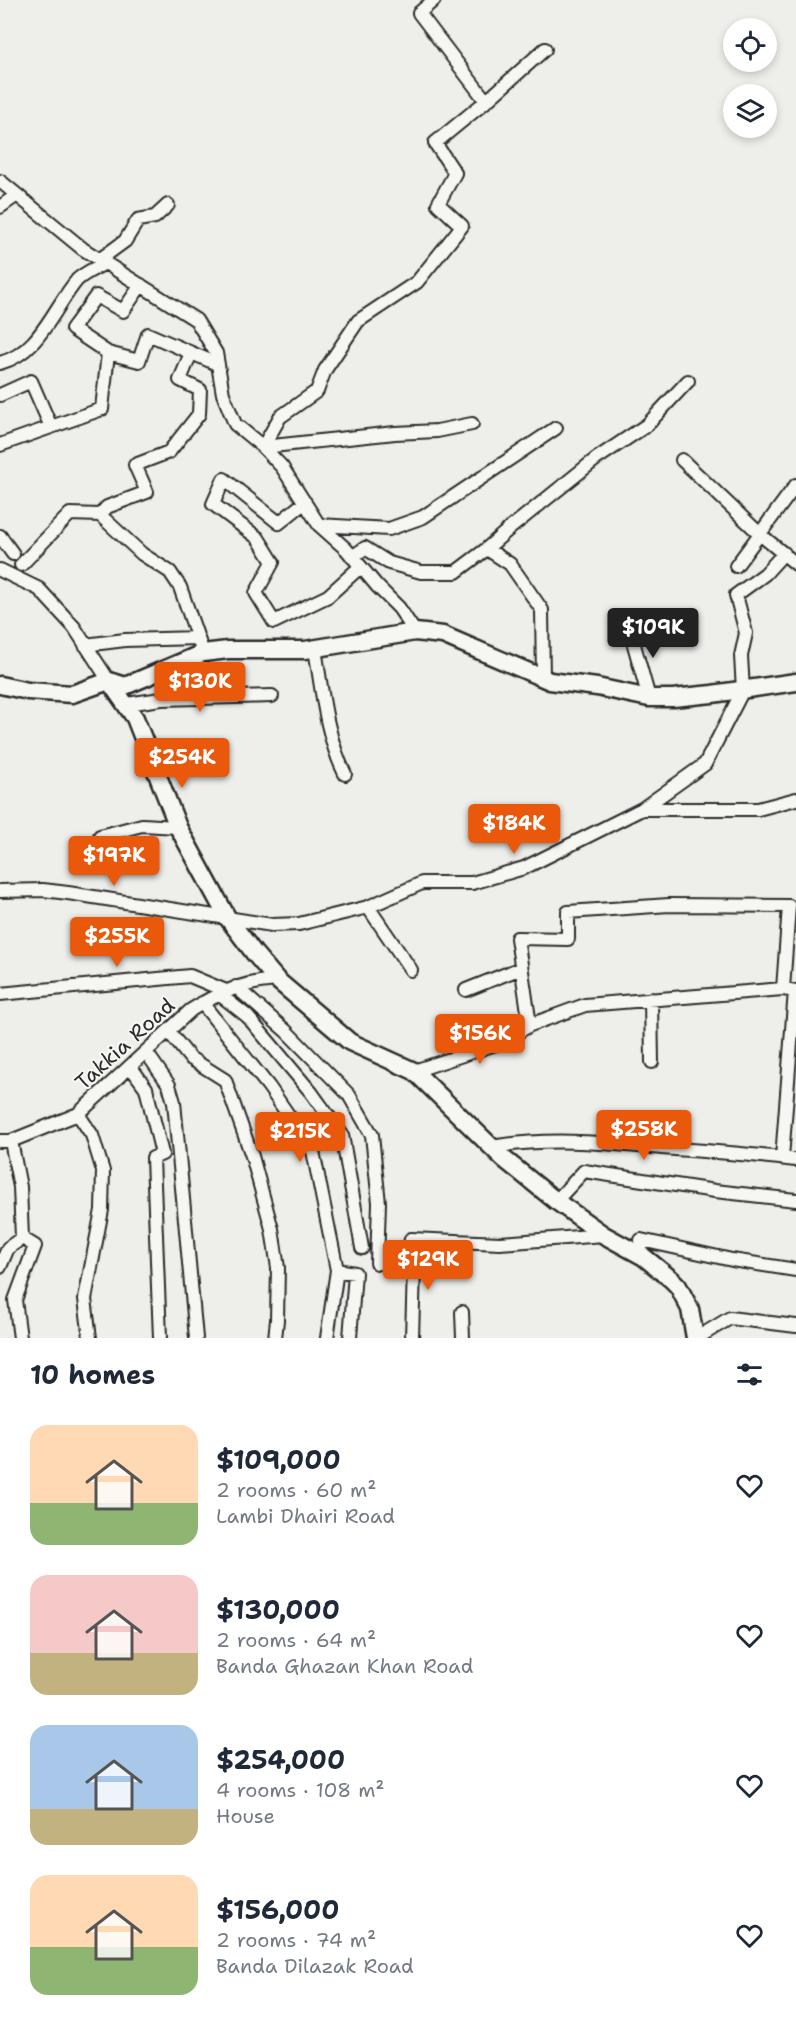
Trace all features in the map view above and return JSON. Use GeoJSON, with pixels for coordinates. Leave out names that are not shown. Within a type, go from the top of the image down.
{"type":"FeatureCollection","features":[{"type":"Feature","properties":{"kind":"street"},"geometry":{"type":"LineString","coordinates":[[434,0],[419,13],[486,101]]}},
{"type":"Feature","properties":{"kind":"street"},"geometry":{"type":"LineString","coordinates":[[263,447],[280,417],[317,391],[325,370],[358,321],[417,282],[462,226],[438,204],[455,173],[435,143],[545,49]]}},
{"type":"Feature","properties":{"kind":"street"},"geometry":{"type":"LineString","coordinates":[[0,181],[83,249],[196,320],[216,353],[223,394],[235,424],[263,447],[282,467],[319,525],[399,608],[415,632]]}},
{"type":"Feature","properties":{"kind":"street"},"geometry":{"type":"LineString","coordinates":[[0,207],[17,195]]}},
{"type":"Feature","properties":{"kind":"street"},"geometry":{"type":"LineString","coordinates":[[0,363],[12,360],[33,344],[79,278],[125,241],[138,220],[155,217],[168,205]]}},
{"type":"Feature","properties":{"kind":"street"},"geometry":{"type":"LineString","coordinates":[[141,285],[123,311],[96,296],[72,329],[108,353],[139,361],[148,334],[218,364]]}},
{"type":"Feature","properties":{"kind":"street"},"geometry":{"type":"LineString","coordinates":[[0,444],[102,409],[108,353]]}},
{"type":"Feature","properties":{"kind":"street"},"geometry":{"type":"LineString","coordinates":[[100,516],[107,507],[147,492],[135,465],[169,452],[199,414],[200,390],[180,380],[191,353]]}},
{"type":"Feature","properties":{"kind":"street"},"geometry":{"type":"LineString","coordinates":[[0,395],[31,381],[51,427]]}},
{"type":"Feature","properties":{"kind":"street"},"geometry":{"type":"LineString","coordinates":[[305,502],[279,523],[224,479],[213,504],[258,538],[273,562],[256,593],[274,622],[327,596],[365,548],[389,563],[421,572],[456,572],[596,459],[646,425],[688,381]]}},
{"type":"Feature","properties":{"kind":"street"},"geometry":{"type":"LineString","coordinates":[[263,447],[395,433],[437,431],[472,424]]}},
{"type":"Feature","properties":{"kind":"street"},"geometry":{"type":"LineString","coordinates":[[319,525],[389,530],[423,517],[556,428]]}},
{"type":"Feature","properties":{"kind":"street"},"geometry":{"type":"LineString","coordinates":[[682,460],[761,535],[796,564]]}},
{"type":"Feature","properties":{"kind":"street"},"geometry":{"type":"LineString","coordinates":[[736,566],[796,485]]}},
{"type":"Feature","properties":{"kind":"street"},"geometry":{"type":"LineString","coordinates":[[21,565],[70,514],[100,516],[142,554],[170,572],[180,587],[200,645]]}},
{"type":"Feature","properties":{"kind":"street"},"geometry":{"type":"LineString","coordinates":[[0,536],[13,554]]}},
{"type":"Feature","properties":{"kind":"street"},"geometry":{"type":"LineString","coordinates":[[487,549],[510,564],[542,610],[543,678]]}},
{"type":"Feature","properties":{"kind":"street"},"geometry":{"type":"LineString","coordinates":[[0,891],[43,890],[272,924],[299,924],[368,908],[422,883],[472,884],[524,868],[642,809],[705,764],[743,690],[741,656],[746,633],[736,595],[765,574],[784,553]]}},
{"type":"Feature","properties":{"kind":"street"},"geometry":{"type":"LineString","coordinates":[[0,570],[39,589],[74,627],[127,704],[135,718],[178,826],[227,917],[277,980],[350,1042],[414,1071],[492,1147],[556,1201],[604,1235],[639,1255],[678,1286],[690,1309],[696,1338],[730,1318],[796,1326]]}},
{"type":"Feature","properties":{"kind":"street"},"geometry":{"type":"LineString","coordinates":[[629,627],[649,698]]}},
{"type":"Feature","properties":{"kind":"street"},"geometry":{"type":"LineString","coordinates":[[85,645],[125,640],[200,645],[228,650],[271,651],[315,649],[415,632],[443,635],[550,681],[597,687],[649,698],[673,698],[796,682]]}},
{"type":"Feature","properties":{"kind":"street"},"geometry":{"type":"LineString","coordinates":[[0,685],[28,691],[72,694],[109,681],[125,686],[200,645]]}},
{"type":"Feature","properties":{"kind":"street"},"geometry":{"type":"LineString","coordinates":[[315,649],[328,720],[345,774]]}},
{"type":"Feature","properties":{"kind":"street"},"geometry":{"type":"LineString","coordinates":[[127,704],[161,699],[272,696]]}},
{"type":"Feature","properties":{"kind":"street"},"geometry":{"type":"LineString","coordinates":[[642,809],[758,809],[796,798]]}},
{"type":"Feature","properties":{"kind":"street"},"geometry":{"type":"LineString","coordinates":[[100,836],[142,825],[178,826]]}},
{"type":"Feature","properties":{"kind":"street"},"geometry":{"type":"LineString","coordinates":[[530,1025],[517,938],[568,939],[568,912],[669,905],[789,906],[791,990],[782,1158]]}},
{"type":"Feature","properties":{"kind":"street"},"geometry":{"type":"LineString","coordinates":[[368,908],[411,970]]}},
{"type":"Feature","properties":{"kind":"street"},"geometry":{"type":"LineString","coordinates":[[466,990],[521,968]]}},
{"type":"Feature","properties":{"kind":"street"},"geometry":{"type":"LineString","coordinates":[[0,994],[190,976],[227,990],[286,1031],[349,1095],[372,1136],[379,1203],[377,1263],[414,1268],[412,1338]]}},
{"type":"Feature","properties":{"kind":"street","name":"Takkia Road"},"geometry":{"type":"LineString","coordinates":[[6,1141],[78,1113],[191,1010],[202,1003],[227,990],[252,982],[277,980]]}},
{"type":"Feature","properties":{"kind":"street"},"geometry":{"type":"LineString","coordinates":[[227,990],[311,1092],[342,1135],[362,1248]]}},
{"type":"Feature","properties":{"kind":"street"},"geometry":{"type":"LineString","coordinates":[[414,1071],[502,1042],[530,1025],[585,1005],[791,990]]}},
{"type":"Feature","properties":{"kind":"street"},"geometry":{"type":"LineString","coordinates":[[651,999],[652,1062]]}},
{"type":"Feature","properties":{"kind":"street"},"geometry":{"type":"LineString","coordinates":[[202,1003],[269,1087],[313,1151],[337,1270],[327,1338]]}},
{"type":"Feature","properties":{"kind":"street"},"geometry":{"type":"LineString","coordinates":[[169,1032],[190,1058],[225,1080],[252,1155],[272,1229],[278,1268],[275,1338]]}},
{"type":"Feature","properties":{"kind":"street"},"geometry":{"type":"LineString","coordinates":[[146,1052],[169,1085],[174,1102],[196,1338]]}},
{"type":"Feature","properties":{"kind":"street"},"geometry":{"type":"LineString","coordinates":[[130,1066],[146,1088],[162,1154],[153,1158],[160,1338]]}},
{"type":"Feature","properties":{"kind":"street"},"geometry":{"type":"LineString","coordinates":[[78,1113],[92,1135],[103,1171],[102,1210],[85,1299],[90,1338]]}},
{"type":"Feature","properties":{"kind":"street"},"geometry":{"type":"LineString","coordinates":[[6,1141],[20,1187],[22,1238]]}},
{"type":"Feature","properties":{"kind":"street"},"geometry":{"type":"LineString","coordinates":[[492,1147],[521,1142],[574,1141],[796,1160]]}},
{"type":"Feature","properties":{"kind":"street"},"geometry":{"type":"LineString","coordinates":[[556,1201],[584,1171],[716,1191],[796,1200]]}},
{"type":"Feature","properties":{"kind":"street"},"geometry":{"type":"LineString","coordinates":[[405,1265],[411,1239],[500,1243],[604,1235]]}},
{"type":"Feature","properties":{"kind":"street"},"geometry":{"type":"LineString","coordinates":[[0,1267],[8,1248],[22,1238]]}},
{"type":"Feature","properties":{"kind":"street"},"geometry":{"type":"LineString","coordinates":[[20,1338],[15,1300],[35,1246],[22,1238]]}},
{"type":"Feature","properties":{"kind":"street"},"geometry":{"type":"LineString","coordinates":[[639,1255],[641,1240],[732,1260],[796,1270]]}},
{"type":"Feature","properties":{"kind":"street"},"geometry":{"type":"LineString","coordinates":[[337,1270],[355,1273],[350,1338]]}},
{"type":"Feature","properties":{"kind":"street"},"geometry":{"type":"LineString","coordinates":[[462,1312],[463,1338]]}}]}
